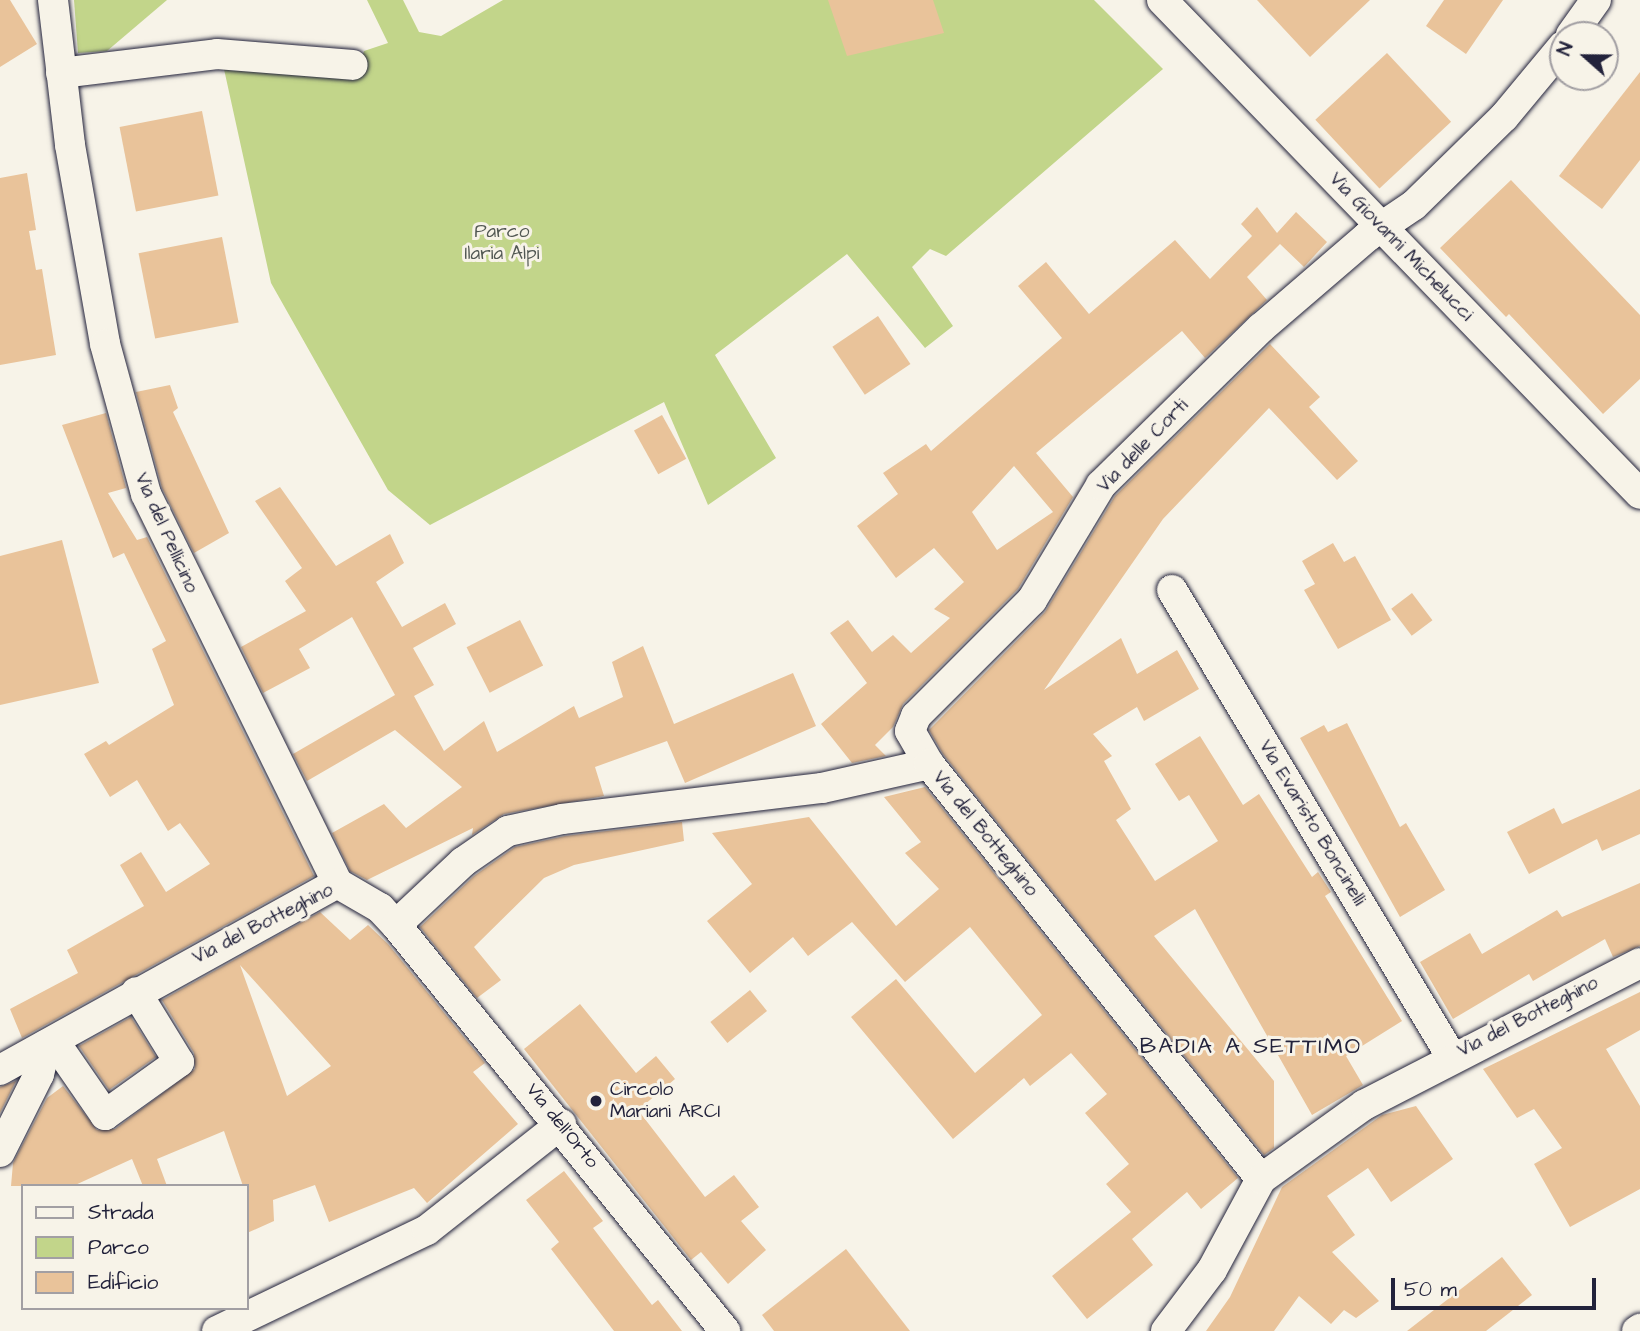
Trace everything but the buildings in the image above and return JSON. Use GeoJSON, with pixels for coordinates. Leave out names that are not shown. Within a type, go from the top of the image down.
{"type":"FeatureCollection","features":[{"type":"Feature","properties":{"kind":"street","name":"Via del Pellicino"},"geometry":{"type":"LineString","coordinates":[[53,0],[61,73],[105,344],[146,494],[337,883]]}},
{"type":"Feature","properties":{"kind":"street","name":"Via Giovanni Michelucci"},"geometry":{"type":"LineString","coordinates":[[1162,0],[1640,494]]}},
{"type":"Feature","properties":{"kind":"street"},"geometry":{"type":"LineString","coordinates":[[1581,21],[1597,0]]}},
{"type":"Feature","properties":{"kind":"street"},"geometry":{"type":"LineString","coordinates":[[61,73],[217,54],[353,65]]}},
{"type":"Feature","properties":{"kind":"street"},"geometry":{"type":"LineString","coordinates":[[1382,227],[1414,205],[1504,117],[1549,63]]}},
{"type":"Feature","properties":{"kind":"street","name":"Via delle Corti"},"geometry":{"type":"LineString","coordinates":[[929,764],[910,731],[916,716],[1032,600],[1101,485],[1261,328],[1382,227]]}},
{"type":"Feature","properties":{"kind":"street","name":"Via Evaristo Boncinelli"},"geometry":{"type":"LineString","coordinates":[[1172,590],[1451,1056]]}},
{"type":"Feature","properties":{"kind":"street","name":"Via del Botteghino"},"geometry":{"type":"LineString","coordinates":[[0,1070],[136,992],[337,883],[380,908],[396,925],[464,862],[509,831],[562,819],[822,788],[929,764],[1261,1180],[1364,1105],[1451,1056],[1640,963]]}},
{"type":"Feature","properties":{"kind":"street","name":"Via dell'Orto"},"geometry":{"type":"LineString","coordinates":[[396,925],[561,1124],[724,1331]]}},
{"type":"Feature","properties":{"kind":"street"},"geometry":{"type":"LineString","coordinates":[[50,1043],[105,1115],[179,1062],[136,992]]}},
{"type":"Feature","properties":{"kind":"street"},"geometry":{"type":"LineString","coordinates":[[0,1152],[39,1074],[50,1043]]}},
{"type":"Feature","properties":{"kind":"street"},"geometry":{"type":"LineString","coordinates":[[217,1331],[427,1230],[561,1124]]}},
{"type":"Feature","properties":{"kind":"street"},"geometry":{"type":"LineString","coordinates":[[1166,1331],[1212,1270],[1261,1180]]}},
{"type":"Feature","properties":{"kind":"green space"},"geometry":{"type":"Polygon","coordinates":[[[74,0],[167,0],[107,51],[78,53],[74,0]]]}},
{"type":"Feature","properties":{"kind":"green space","name":"Parco Ilaria Alpi"},"geometry":{"type":"Polygon","coordinates":[[[367,0],[403,0],[419,32],[441,36],[503,0],[1094,0],[1163,69],[946,256],[930,249],[912,267],[953,326],[925,348],[847,254],[715,355],[776,458],[708,505],[664,402],[430,525],[388,490],[271,283],[222,60],[358,70],[364,51],[388,43],[367,0]]]}},
{"type":"Feature","properties":{"kind":"place","name":"Circolo Mariani ARCI"},"geometry":{"type":"Point","coordinates":[596,1101]}},
{"type":"Feature","properties":{"kind":"district","name":"BADIA A SETTIMO"},"geometry":{"type":"Point","coordinates":[1251,1046]}}]}
